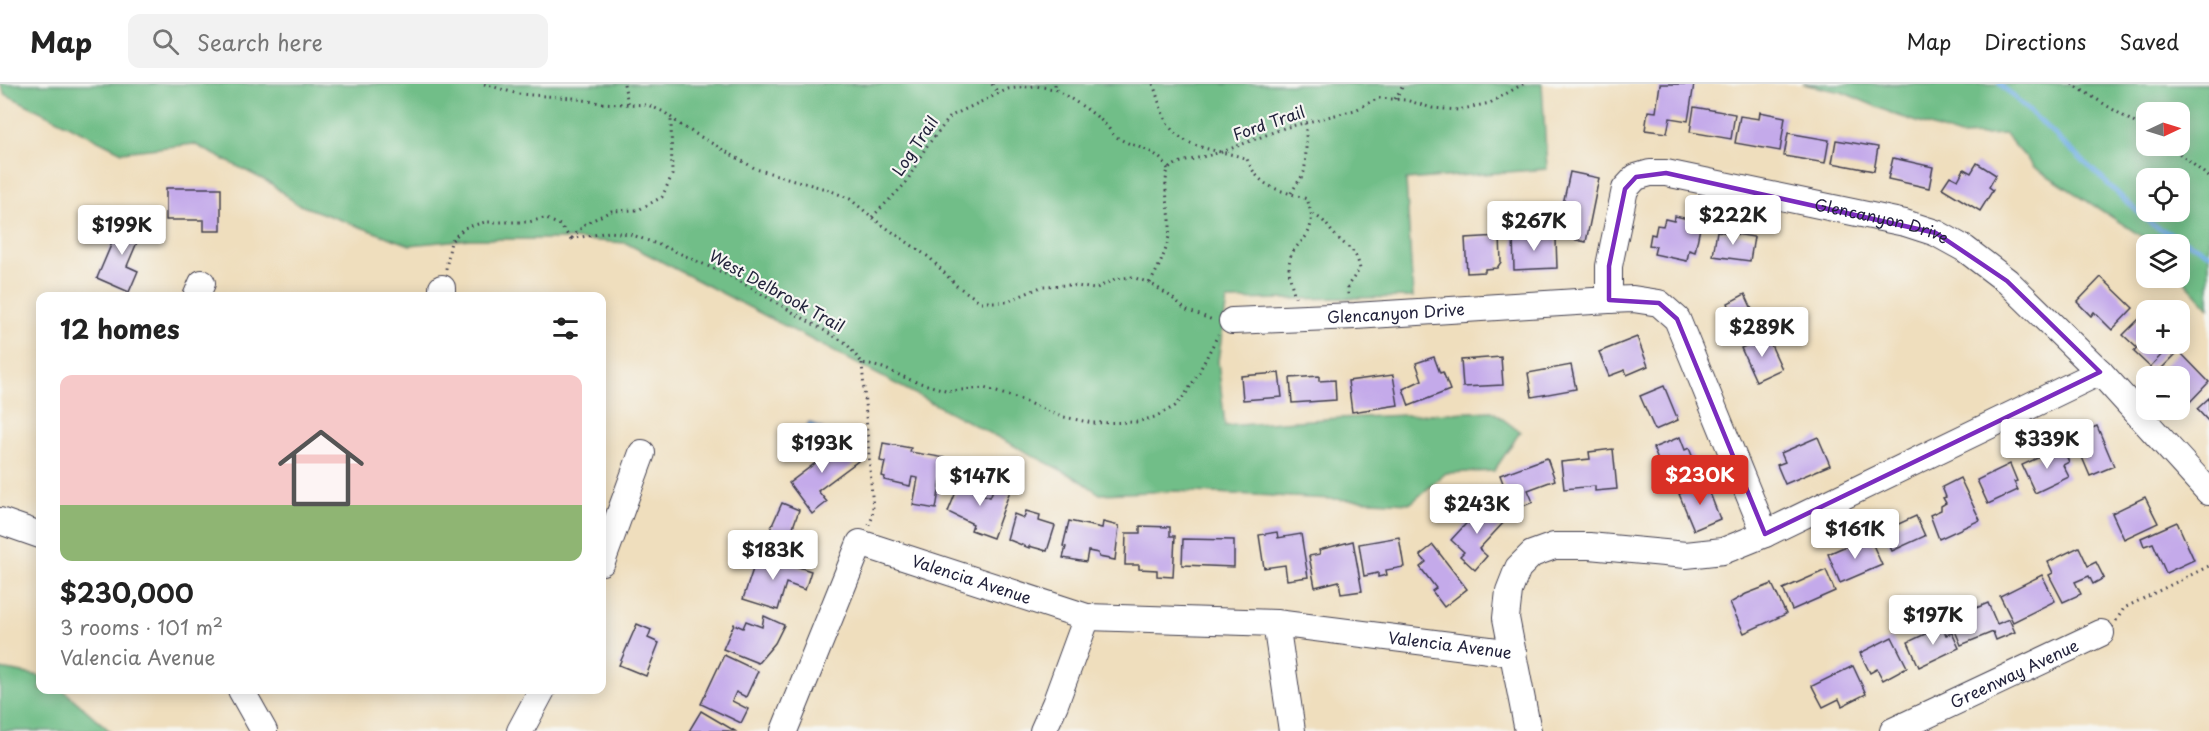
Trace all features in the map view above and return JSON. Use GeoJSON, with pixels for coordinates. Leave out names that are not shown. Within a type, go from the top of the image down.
{"type":"FeatureCollection","features":[{"type":"Feature","properties":{"kind":"street","name":"Glencanyon Drive"},"geometry":{"type":"LineString","coordinates":[[1230,321],[1355,316],[1609,300],[1610,266],[1625,189],[1636,177],[1650,173],[1666,173],[1905,223],[1936,233],[1965,249],[2007,281],[2100,372],[2209,492]]}},
{"type":"Feature","properties":{"kind":"street"},"geometry":{"type":"LineString","coordinates":[[1609,300],[1633,299],[1659,303],[1677,319],[1765,534]]}},
{"type":"Feature","properties":{"kind":"street","name":"Valencia Avenue"},"geometry":{"type":"LineString","coordinates":[[860,543],[1087,617],[1276,623],[1513,653],[1506,618],[1509,591],[1518,568],[1532,554],[1554,546],[1588,546],[1686,555],[1723,551],[1765,534],[2100,372]]}},
{"type":"Feature","properties":{"kind":"street"},"geometry":{"type":"LineString","coordinates":[[606,551],[642,453]]}},
{"type":"Feature","properties":{"kind":"street"},"geometry":{"type":"LineString","coordinates":[[0,521],[36,534]]}},
{"type":"Feature","properties":{"kind":"street"},"geometry":{"type":"LineString","coordinates":[[784,731],[860,543]]}},
{"type":"Feature","properties":{"kind":"street"},"geometry":{"type":"LineString","coordinates":[[1043,731],[1087,617]]}},
{"type":"Feature","properties":{"kind":"street"},"geometry":{"type":"LineString","coordinates":[[1276,623],[1292,731]]}},
{"type":"Feature","properties":{"kind":"street","name":"Greenway Avenue"},"geometry":{"type":"LineString","coordinates":[[1893,731],[2101,633]]}},
{"type":"Feature","properties":{"kind":"street"},"geometry":{"type":"LineString","coordinates":[[1513,653],[1528,731]]}},
{"type":"Feature","properties":{"kind":"street"},"geometry":{"type":"LineString","coordinates":[[248,694],[264,731]]}},
{"type":"Feature","properties":{"kind":"street"},"geometry":{"type":"LineString","coordinates":[[520,731],[540,694]]}},
{"type":"Feature","properties":{"kind":"path"},"geometry":{"type":"LineString","coordinates":[[484,84],[518,94],[573,98],[600,103],[648,105],[756,169],[829,190],[850,199],[930,258],[957,286],[981,302],[1007,302],[1042,286],[1070,285],[1095,289],[1115,279],[1132,277],[1150,283],[1196,315],[1208,320],[1230,321]]}},
{"type":"Feature","properties":{"kind":"path"},"geometry":{"type":"LineString","coordinates":[[624,84],[627,103]]}},
{"type":"Feature","properties":{"kind":"path"},"geometry":{"type":"LineString","coordinates":[[992,84],[999,94]]}},
{"type":"Feature","properties":{"kind":"path"},"geometry":{"type":"LineString","coordinates":[[1055,84],[1055,89],[1097,117],[1113,134],[1162,158],[1168,169],[1164,185],[1170,220],[1169,241],[1150,283]]}},
{"type":"Feature","properties":{"kind":"path"},"geometry":{"type":"LineString","coordinates":[[1153,84],[1168,124],[1181,140],[1247,159],[1253,173],[1269,188],[1307,199],[1313,214],[1311,227],[1290,258],[1289,270],[1299,318]]}},
{"type":"Feature","properties":{"kind":"path"},"geometry":{"type":"LineString","coordinates":[[1395,99],[1404,84]]}},
{"type":"Feature","properties":{"kind":"path","name":"Ford Trail"},"geometry":{"type":"LineString","coordinates":[[1168,169],[1188,160],[1222,152],[1284,128],[1355,110],[1379,98],[1406,100],[1432,108],[1458,110],[1490,104],[1523,84]]}},
{"type":"Feature","properties":{"kind":"path"},"geometry":{"type":"LineString","coordinates":[[2072,84],[2136,124]]}},
{"type":"Feature","properties":{"kind":"path","name":"Log Trail"},"geometry":{"type":"LineString","coordinates":[[872,217],[906,183],[927,147],[951,116],[1008,89],[1020,87],[1055,89]]}},
{"type":"Feature","properties":{"kind":"path"},"geometry":{"type":"LineString","coordinates":[[442,292],[451,241],[464,228],[485,222],[529,222],[544,218],[560,225],[571,239],[585,224],[611,211],[638,210],[662,197],[672,175],[671,117]]}},
{"type":"Feature","properties":{"kind":"path"},"geometry":{"type":"LineString","coordinates":[[1291,193],[1304,173],[1305,146],[1308,137],[1305,123]]}},
{"type":"Feature","properties":{"kind":"path"},"geometry":{"type":"LineString","coordinates":[[2183,156],[2209,177]]}},
{"type":"Feature","properties":{"kind":"path"},"geometry":{"type":"LineString","coordinates":[[1313,214],[1325,220],[1338,238],[1353,249],[1358,258],[1360,269],[1348,285],[1348,300],[1355,316]]}},
{"type":"Feature","properties":{"kind":"path","name":"West Delbrook Trail"},"geometry":{"type":"LineString","coordinates":[[571,239],[609,232],[630,234],[669,249],[732,277],[846,343],[862,363]]}},
{"type":"Feature","properties":{"kind":"path"},"geometry":{"type":"LineString","coordinates":[[860,543],[872,518],[873,509],[862,363],[949,391],[984,388],[1019,399],[1059,416],[1093,423],[1136,422],[1155,417],[1175,406],[1198,374],[1220,330],[1230,321]]}},
{"type":"Feature","properties":{"kind":"path"},"geometry":{"type":"LineString","coordinates":[[2101,633],[2117,621],[2124,608],[2209,567]]}},
{"type":"Feature","properties":{"kind":"highlighted area"},"geometry":{"type":"Polygon","coordinates":[[[1666,173],[1936,233],[2007,281],[2100,372],[1765,534],[1677,319],[1659,303],[1609,300],[1609,266],[1625,189],[1636,177],[1666,173]]]}},
{"type":"Feature","properties":{"kind":"green space"},"geometry":{"type":"Polygon","coordinates":[[[0,84],[1542,84],[1547,169],[1406,180],[1413,297],[1227,300],[1218,361],[1225,426],[1492,411],[1520,432],[1494,471],[1446,473],[1411,503],[1175,491],[1100,494],[1078,479],[626,243],[571,239],[470,239],[410,245],[297,204],[270,183],[194,144],[122,152],[5,94],[0,84]]]}},
{"type":"Feature","properties":{"kind":"green space"},"geometry":{"type":"Polygon","coordinates":[[[1803,84],[2209,84],[2209,308],[2190,287],[2190,234],[2138,234],[2034,167],[2005,134],[1960,136],[1896,115],[1842,92],[1803,84]]]}},
{"type":"Feature","properties":{"kind":"green space"},"geometry":{"type":"Polygon","coordinates":[[[0,669],[36,675],[36,694],[68,694],[110,731],[0,731],[0,669]]]}},
{"type":"Feature","properties":{"kind":"water"},"geometry":{"type":"Polygon","coordinates":[[[809,422],[823,429],[808,456],[795,448],[809,422]]]}},
{"type":"Feature","properties":{"kind":"building"},"geometry":{"type":"Polygon","coordinates":[[[1660,84],[1694,84],[1688,121],[1670,118],[1667,133],[1645,130],[1648,111],[1656,112],[1660,84]]]}},
{"type":"Feature","properties":{"kind":"building"},"geometry":{"type":"Polygon","coordinates":[[[1694,107],[1735,114],[1731,139],[1690,132],[1694,107]]]}},
{"type":"Feature","properties":{"kind":"building"},"geometry":{"type":"Polygon","coordinates":[[[1760,112],[1785,117],[1780,151],[1735,143],[1740,116],[1759,119],[1760,112]]]}},
{"type":"Feature","properties":{"kind":"building"},"geometry":{"type":"Polygon","coordinates":[[[1788,133],[1829,140],[1825,163],[1784,156],[1788,133]]]}},
{"type":"Feature","properties":{"kind":"building"},"geometry":{"type":"Polygon","coordinates":[[[1836,140],[1878,147],[1874,171],[1832,163],[1836,140]]]}},
{"type":"Feature","properties":{"kind":"building"},"geometry":{"type":"Polygon","coordinates":[[[1893,158],[1933,167],[1929,188],[1888,179],[1893,158]]]}},
{"type":"Feature","properties":{"kind":"building"},"geometry":{"type":"Polygon","coordinates":[[[1977,163],[1996,175],[1989,187],[1993,190],[1980,211],[1942,188],[1950,176],[1958,180],[1964,169],[1971,173],[1977,163]]]}},
{"type":"Feature","properties":{"kind":"building"},"geometry":{"type":"Polygon","coordinates":[[[1570,172],[1599,178],[1586,242],[1568,238],[1571,224],[1559,222],[1570,172]]]}},
{"type":"Feature","properties":{"kind":"building"},"geometry":{"type":"Polygon","coordinates":[[[166,188],[221,188],[221,231],[204,231],[204,220],[166,220],[166,188]]]}},
{"type":"Feature","properties":{"kind":"building"},"geometry":{"type":"Polygon","coordinates":[[[1675,216],[1693,220],[1692,226],[1700,228],[1695,252],[1689,250],[1687,261],[1654,254],[1656,246],[1649,245],[1651,234],[1655,235],[1657,225],[1663,226],[1665,219],[1674,221],[1675,216]]]}},
{"type":"Feature","properties":{"kind":"building"},"geometry":{"type":"Polygon","coordinates":[[[123,217],[144,226],[127,266],[138,271],[129,292],[97,278],[123,217]]]}},
{"type":"Feature","properties":{"kind":"building"},"geometry":{"type":"Polygon","coordinates":[[[1717,231],[1754,237],[1750,261],[1713,256],[1717,231]]]}},
{"type":"Feature","properties":{"kind":"building"},"geometry":{"type":"Polygon","coordinates":[[[1544,234],[1545,239],[1556,239],[1557,268],[1514,270],[1513,235],[1544,234]]]}},
{"type":"Feature","properties":{"kind":"building"},"geometry":{"type":"Polygon","coordinates":[[[1500,236],[1501,262],[1497,268],[1485,269],[1485,272],[1467,273],[1465,238],[1500,236]]]}},
{"type":"Feature","properties":{"kind":"building"},"geometry":{"type":"Polygon","coordinates":[[[2101,277],[2133,308],[2112,330],[2094,312],[2091,316],[2077,302],[2101,277]]]}},
{"type":"Feature","properties":{"kind":"building"},"geometry":{"type":"Polygon","coordinates":[[[1745,294],[1762,331],[1742,340],[1729,314],[1731,311],[1728,303],[1745,294]]]}},
{"type":"Feature","properties":{"kind":"building"},"geometry":{"type":"Polygon","coordinates":[[[2136,322],[2136,347],[2123,335],[2136,322]]]}},
{"type":"Feature","properties":{"kind":"building"},"geometry":{"type":"Polygon","coordinates":[[[1767,336],[1782,369],[1756,381],[1741,348],[1767,336]]]}},
{"type":"Feature","properties":{"kind":"building"},"geometry":{"type":"Polygon","coordinates":[[[1637,337],[1648,366],[1627,375],[1625,370],[1609,376],[1599,352],[1637,337]]]}},
{"type":"Feature","properties":{"kind":"building"},"geometry":{"type":"Polygon","coordinates":[[[2136,354],[2162,354],[2151,366],[2136,354]]]}},
{"type":"Feature","properties":{"kind":"building"},"geometry":{"type":"Polygon","coordinates":[[[2176,354],[2182,354],[2209,382],[2190,402],[2190,366],[2164,366],[2176,354]]]}},
{"type":"Feature","properties":{"kind":"building"},"geometry":{"type":"Polygon","coordinates":[[[1434,357],[1450,390],[1409,406],[1403,389],[1422,380],[1416,363],[1434,357]]]}},
{"type":"Feature","properties":{"kind":"building"},"geometry":{"type":"Polygon","coordinates":[[[1501,357],[1503,385],[1463,387],[1461,360],[1501,357]]]}},
{"type":"Feature","properties":{"kind":"building"},"geometry":{"type":"Polygon","coordinates":[[[1571,365],[1576,389],[1532,397],[1528,373],[1571,365]]]}},
{"type":"Feature","properties":{"kind":"building"},"geometry":{"type":"Polygon","coordinates":[[[1279,373],[1282,397],[1243,400],[1241,376],[1279,373]]]}},
{"type":"Feature","properties":{"kind":"building"},"geometry":{"type":"Polygon","coordinates":[[[1393,375],[1398,405],[1352,412],[1348,381],[1393,375]]]}},
{"type":"Feature","properties":{"kind":"building"},"geometry":{"type":"Polygon","coordinates":[[[1319,376],[1319,381],[1335,380],[1336,400],[1292,403],[1290,378],[1319,376]]]}},
{"type":"Feature","properties":{"kind":"building"},"geometry":{"type":"Polygon","coordinates":[[[1664,386],[1678,420],[1655,430],[1640,396],[1664,386]]]}},
{"type":"Feature","properties":{"kind":"building"},"geometry":{"type":"Polygon","coordinates":[[[2209,398],[2209,422],[2197,409],[2209,398]]]}},
{"type":"Feature","properties":{"kind":"building"},"geometry":{"type":"Polygon","coordinates":[[[2097,426],[2114,466],[2090,476],[2073,436],[2097,426]]]}},
{"type":"Feature","properties":{"kind":"building"},"geometry":{"type":"Polygon","coordinates":[[[1680,437],[1685,450],[1689,448],[1697,468],[1666,480],[1653,448],[1680,437]]]}},
{"type":"Feature","properties":{"kind":"building"},"geometry":{"type":"Polygon","coordinates":[[[1818,437],[1830,465],[1785,484],[1777,465],[1785,462],[1781,453],[1818,437]]]}},
{"type":"Feature","properties":{"kind":"building"},"geometry":{"type":"Polygon","coordinates":[[[828,441],[835,449],[844,442],[858,461],[818,491],[827,502],[812,514],[789,483],[822,458],[816,450],[828,441]]]}},
{"type":"Feature","properties":{"kind":"building"},"geometry":{"type":"Polygon","coordinates":[[[883,443],[911,448],[910,452],[952,459],[948,480],[941,479],[936,509],[913,505],[918,478],[912,477],[910,486],[884,480],[885,477],[882,476],[885,462],[880,461],[883,443]]]}},
{"type":"Feature","properties":{"kind":"building"},"geometry":{"type":"Polygon","coordinates":[[[2062,447],[2069,462],[2063,465],[2069,477],[2035,493],[2022,465],[2062,447]]]}},
{"type":"Feature","properties":{"kind":"building"},"geometry":{"type":"Polygon","coordinates":[[[1613,449],[1617,489],[1595,491],[1595,486],[1564,489],[1561,462],[1590,459],[1589,452],[1613,449]]]}},
{"type":"Feature","properties":{"kind":"building"},"geometry":{"type":"Polygon","coordinates":[[[1547,458],[1555,480],[1528,490],[1533,502],[1513,510],[1500,475],[1547,458]]]}},
{"type":"Feature","properties":{"kind":"building"},"geometry":{"type":"Polygon","coordinates":[[[2010,464],[2018,490],[1988,504],[1977,480],[2010,464]]]}},
{"type":"Feature","properties":{"kind":"building"},"geometry":{"type":"Polygon","coordinates":[[[1960,478],[1980,520],[1939,539],[1930,515],[1941,510],[1941,506],[1946,503],[1942,487],[1960,478]]]}},
{"type":"Feature","properties":{"kind":"building"},"geometry":{"type":"Polygon","coordinates":[[[969,479],[985,485],[981,494],[990,497],[996,483],[1011,488],[993,538],[971,530],[973,524],[948,512],[958,487],[965,489],[969,479]]]}},
{"type":"Feature","properties":{"kind":"building"},"geometry":{"type":"Polygon","coordinates":[[[1706,483],[1720,519],[1694,530],[1679,494],[1706,483]]]}},
{"type":"Feature","properties":{"kind":"building"},"geometry":{"type":"Polygon","coordinates":[[[2145,497],[2158,523],[2124,539],[2112,513],[2145,497]]]}},
{"type":"Feature","properties":{"kind":"building"},"geometry":{"type":"Polygon","coordinates":[[[782,503],[799,510],[793,527],[805,532],[796,554],[765,541],[782,503]]]}},
{"type":"Feature","properties":{"kind":"building"},"geometry":{"type":"Polygon","coordinates":[[[1485,503],[1505,521],[1479,549],[1487,556],[1475,570],[1460,556],[1464,552],[1451,540],[1485,503]]]}},
{"type":"Feature","properties":{"kind":"building"},"geometry":{"type":"Polygon","coordinates":[[[1026,511],[1040,515],[1039,521],[1055,526],[1047,551],[1029,546],[1029,548],[1007,539],[1014,514],[1024,518],[1026,511]]]}},
{"type":"Feature","properties":{"kind":"building"},"geometry":{"type":"Polygon","coordinates":[[[1916,516],[1925,536],[1892,551],[1883,531],[1916,516]]]}},
{"type":"Feature","properties":{"kind":"building"},"geometry":{"type":"Polygon","coordinates":[[[1069,521],[1102,528],[1103,522],[1119,526],[1115,560],[1099,557],[1098,553],[1088,551],[1086,562],[1063,558],[1066,547],[1063,546],[1069,521]]]}},
{"type":"Feature","properties":{"kind":"building"},"geometry":{"type":"Polygon","coordinates":[[[2177,522],[2194,560],[2166,573],[2153,543],[2144,546],[2141,538],[2177,522]]]}},
{"type":"Feature","properties":{"kind":"building"},"geometry":{"type":"Polygon","coordinates":[[[1140,526],[1170,527],[1170,536],[1175,536],[1173,577],[1157,576],[1157,570],[1139,569],[1139,565],[1125,565],[1126,533],[1140,533],[1140,526]]]}},
{"type":"Feature","properties":{"kind":"building"},"geometry":{"type":"Polygon","coordinates":[[[1277,532],[1278,538],[1301,534],[1308,577],[1287,580],[1285,565],[1264,568],[1259,535],[1277,532]]]}},
{"type":"Feature","properties":{"kind":"building"},"geometry":{"type":"Polygon","coordinates":[[[1869,536],[1882,565],[1840,583],[1828,554],[1869,536]]]}},
{"type":"Feature","properties":{"kind":"building"},"geometry":{"type":"Polygon","coordinates":[[[1399,537],[1404,567],[1386,570],[1387,575],[1378,577],[1378,573],[1364,576],[1359,544],[1399,537]]]}},
{"type":"Feature","properties":{"kind":"building"},"geometry":{"type":"Polygon","coordinates":[[[1183,539],[1234,540],[1234,567],[1182,565],[1183,539]]]}},
{"type":"Feature","properties":{"kind":"building"},"geometry":{"type":"Polygon","coordinates":[[[1353,541],[1362,591],[1341,594],[1339,581],[1315,587],[1309,556],[1320,554],[1319,550],[1353,541]]]}},
{"type":"Feature","properties":{"kind":"building"},"geometry":{"type":"Polygon","coordinates":[[[1433,545],[1467,589],[1444,607],[1432,591],[1436,588],[1420,567],[1426,562],[1420,555],[1433,545]]]}},
{"type":"Feature","properties":{"kind":"building"},"geometry":{"type":"Polygon","coordinates":[[[2079,547],[2088,566],[2096,562],[2104,578],[2093,584],[2089,576],[2075,582],[2081,594],[2063,602],[2049,575],[2053,573],[2048,562],[2079,547]]]}},
{"type":"Feature","properties":{"kind":"building"},"geometry":{"type":"Polygon","coordinates":[[[758,554],[811,571],[805,590],[786,583],[778,610],[743,599],[758,554]]]}},
{"type":"Feature","properties":{"kind":"building"},"geometry":{"type":"Polygon","coordinates":[[[1826,570],[1835,591],[1792,610],[1783,589],[1826,570]]]}},
{"type":"Feature","properties":{"kind":"building"},"geometry":{"type":"Polygon","coordinates":[[[2042,575],[2055,601],[2013,622],[2000,596],[2042,575]]]}},
{"type":"Feature","properties":{"kind":"building"},"geometry":{"type":"Polygon","coordinates":[[[1772,584],[1786,614],[1744,633],[1730,603],[1772,584]]]}},
{"type":"Feature","properties":{"kind":"building"},"geometry":{"type":"Polygon","coordinates":[[[1988,603],[1997,624],[2009,619],[2015,632],[1996,640],[1993,632],[1961,645],[1950,619],[1988,603]]]}},
{"type":"Feature","properties":{"kind":"building"},"geometry":{"type":"Polygon","coordinates":[[[764,616],[784,625],[775,643],[758,663],[723,649],[734,624],[743,628],[746,621],[762,627],[764,616]]]}},
{"type":"Feature","properties":{"kind":"building"},"geometry":{"type":"Polygon","coordinates":[[[637,624],[651,630],[648,638],[659,643],[646,676],[619,665],[637,624]]]}},
{"type":"Feature","properties":{"kind":"building"},"geometry":{"type":"Polygon","coordinates":[[[1942,626],[1946,635],[1952,633],[1959,648],[1919,667],[1908,642],[1942,626]]]}},
{"type":"Feature","properties":{"kind":"building"},"geometry":{"type":"Polygon","coordinates":[[[1892,637],[1907,667],[1883,680],[1877,669],[1870,673],[1860,653],[1892,637]]]}},
{"type":"Feature","properties":{"kind":"building"},"geometry":{"type":"Polygon","coordinates":[[[724,655],[758,671],[746,697],[736,692],[732,701],[748,709],[741,723],[701,704],[724,655]]]}},
{"type":"Feature","properties":{"kind":"building"},"geometry":{"type":"Polygon","coordinates":[[[1853,666],[1866,694],[1842,706],[1839,699],[1823,707],[1812,686],[1853,666]]]}},
{"type":"Feature","properties":{"kind":"building"},"geometry":{"type":"Polygon","coordinates":[[[701,711],[735,731],[689,731],[701,711]]]}},
{"type":"Feature","properties":{"kind":"waterway"},"geometry":{"type":"LineString","coordinates":[[2000,84],[2151,224],[2209,253]]}}]}
